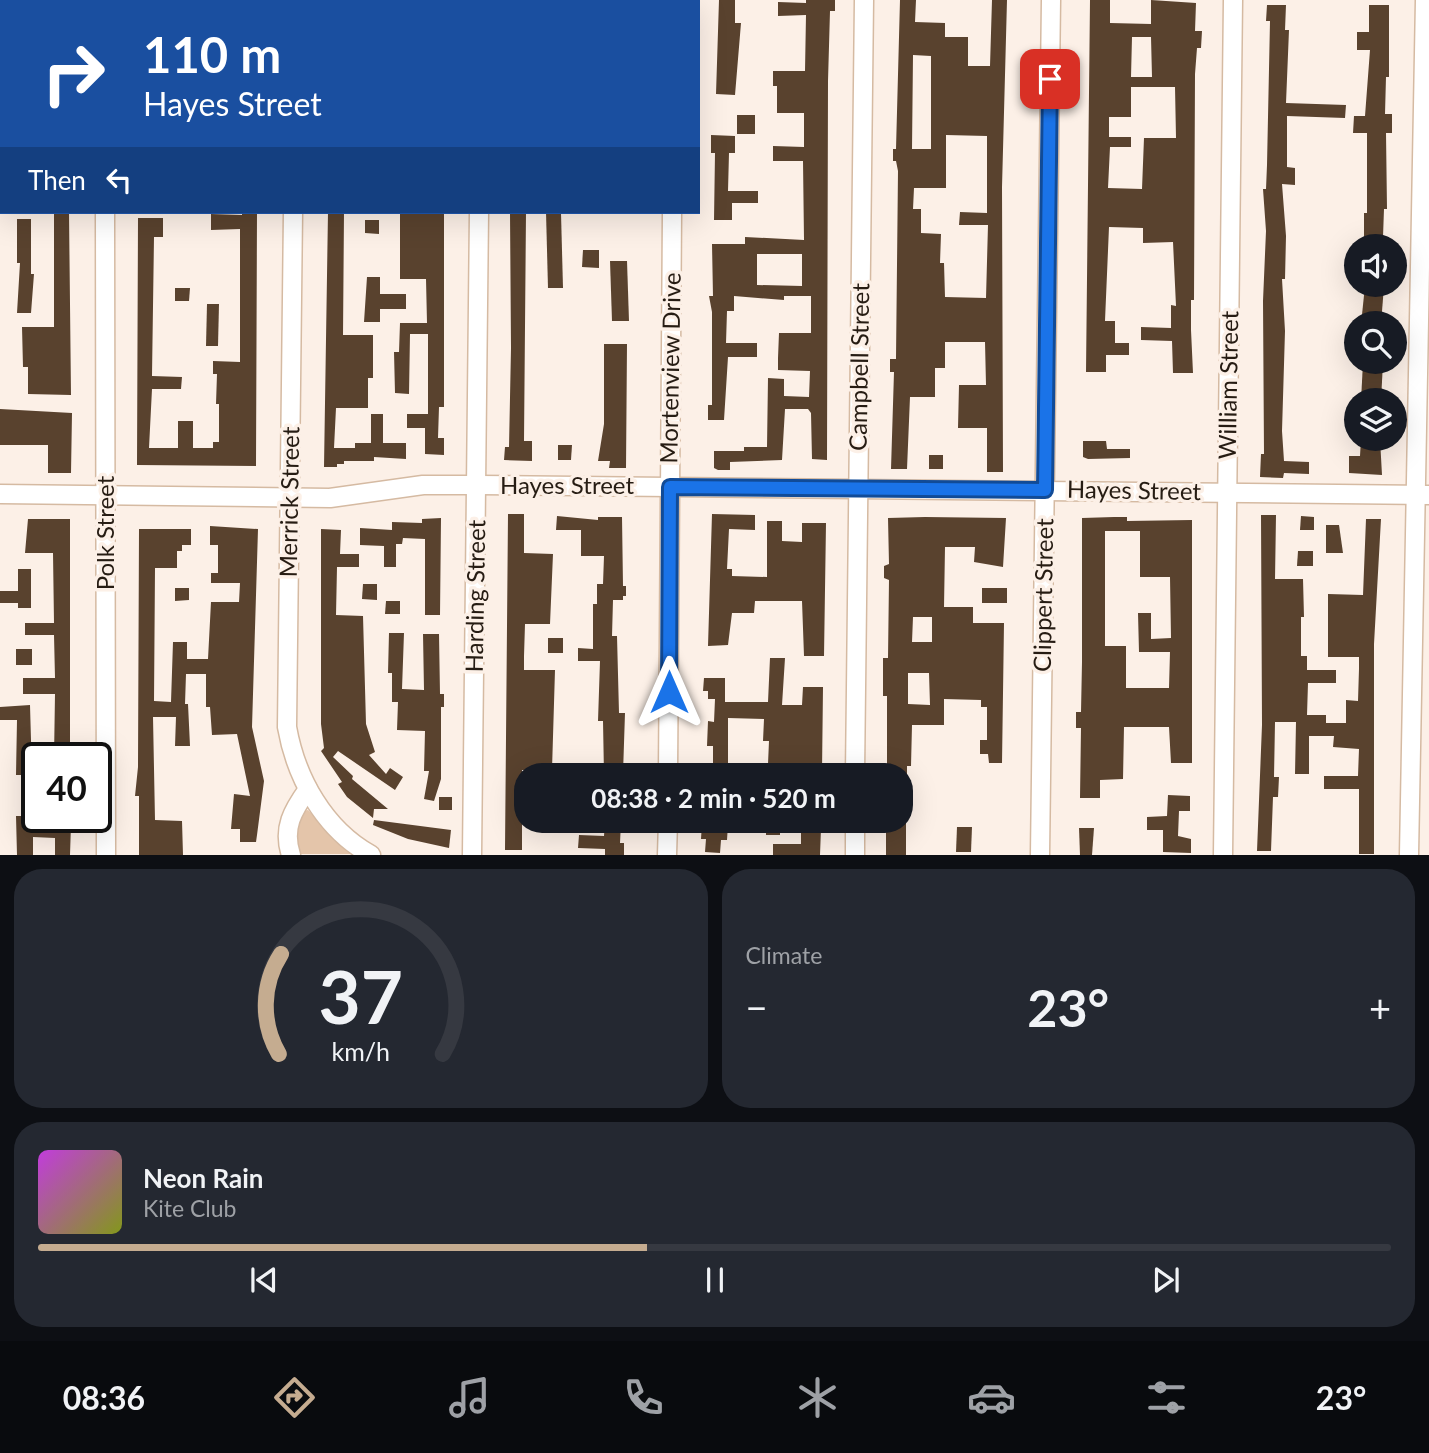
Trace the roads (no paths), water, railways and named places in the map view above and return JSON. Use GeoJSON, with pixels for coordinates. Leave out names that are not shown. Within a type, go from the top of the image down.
{"type":"FeatureCollection","features":[{"type":"Feature","properties":{"kind":"street","name":"Campbell Street"},"geometry":{"type":"LineString","coordinates":[[855,763],[864,0]]}},
{"type":"Feature","properties":{"kind":"street","name":"Clippert Street"},"geometry":{"type":"LineString","coordinates":[[1040,855],[1051,0]]}},
{"type":"Feature","properties":{"kind":"street","name":"William Street"},"geometry":{"type":"LineString","coordinates":[[1223,855],[1233,0]]}},
{"type":"Feature","properties":{"kind":"street"},"geometry":{"type":"LineString","coordinates":[[1409,855],[1422,495],[1424,0]]}},
{"type":"Feature","properties":{"kind":"street","name":"Polk Street"},"geometry":{"type":"LineString","coordinates":[[105,214],[106,855]]}},
{"type":"Feature","properties":{"kind":"street","name":"Merrick Street"},"geometry":{"type":"LineString","coordinates":[[293,214],[286,716],[293,754],[308,789],[338,829],[371,855]]}},
{"type":"Feature","properties":{"kind":"street","name":"Harding Street"},"geometry":{"type":"LineString","coordinates":[[472,855],[479,214]]}},
{"type":"Feature","properties":{"kind":"street","name":"Mortenview Drive"},"geometry":{"type":"LineString","coordinates":[[668,763],[672,214]]}},
{"type":"Feature","properties":{"kind":"street","name":"Hayes Street"},"geometry":{"type":"LineString","coordinates":[[0,494],[330,498],[423,485],[477,485],[1422,495]]}},
{"type":"Feature","properties":{"kind":"street"},"geometry":{"type":"LineString","coordinates":[[291,855],[286,833],[293,809],[308,789]]}},
{"type":"Feature","properties":{"kind":"street"},"geometry":{"type":"LineString","coordinates":[[667,855],[668,833]]}},
{"type":"Feature","properties":{"kind":"street"},"geometry":{"type":"LineString","coordinates":[[855,833],[855,855]]}}]}
